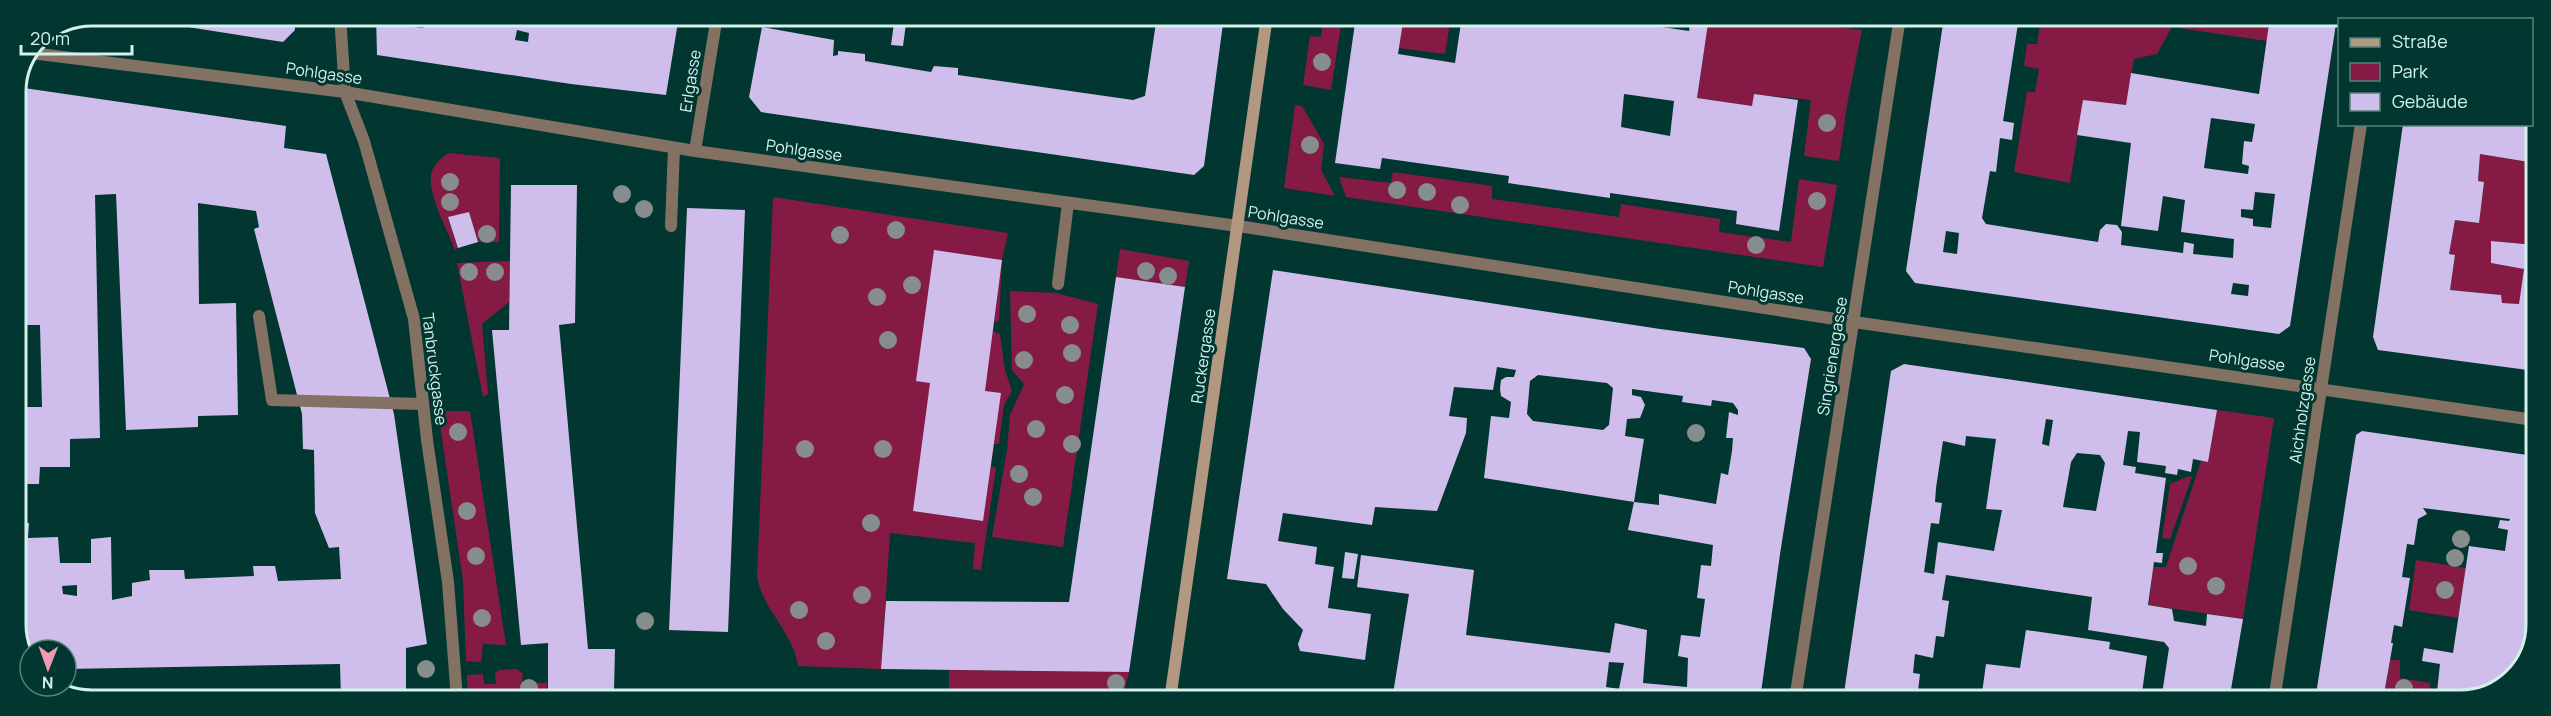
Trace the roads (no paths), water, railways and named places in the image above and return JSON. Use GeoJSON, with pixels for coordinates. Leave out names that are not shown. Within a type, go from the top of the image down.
{"type":"FeatureCollection","features":[{"type":"Feature","properties":{"kind":"main road","name":"Ruckergasse"},"geometry":{"type":"LineString","coordinates":[[1171,690],[1266,26]]}},
{"type":"Feature","properties":{"kind":"street","name":"Tanbruckgasse"},"geometry":{"type":"LineString","coordinates":[[341,26],[345,92],[364,141],[414,319],[423,404],[448,582],[457,690]]}},
{"type":"Feature","properties":{"kind":"street","name":"Erlgasse"},"geometry":{"type":"LineString","coordinates":[[695,151],[715,26]]}},
{"type":"Feature","properties":{"kind":"street","name":"Singrienergasse"},"geometry":{"type":"LineString","coordinates":[[1797,690],[1899,26]]}},
{"type":"Feature","properties":{"kind":"street","name":"Pohlgasse"},"geometry":{"type":"LineString","coordinates":[[38,54],[345,92],[674,148],[1238,226],[1854,322],[2526,419]]}},
{"type":"Feature","properties":{"kind":"street","name":"Aichholzgasse"},"geometry":{"type":"LineString","coordinates":[[2276,690],[2361,126]]}},
{"type":"Feature","properties":{"kind":"street"},"geometry":{"type":"LineString","coordinates":[[671,226],[674,148]]}},
{"type":"Feature","properties":{"kind":"street"},"geometry":{"type":"LineString","coordinates":[[1058,284],[1068,203]]}},
{"type":"Feature","properties":{"kind":"street"},"geometry":{"type":"LineString","coordinates":[[259,316],[272,400],[423,404]]}}]}
